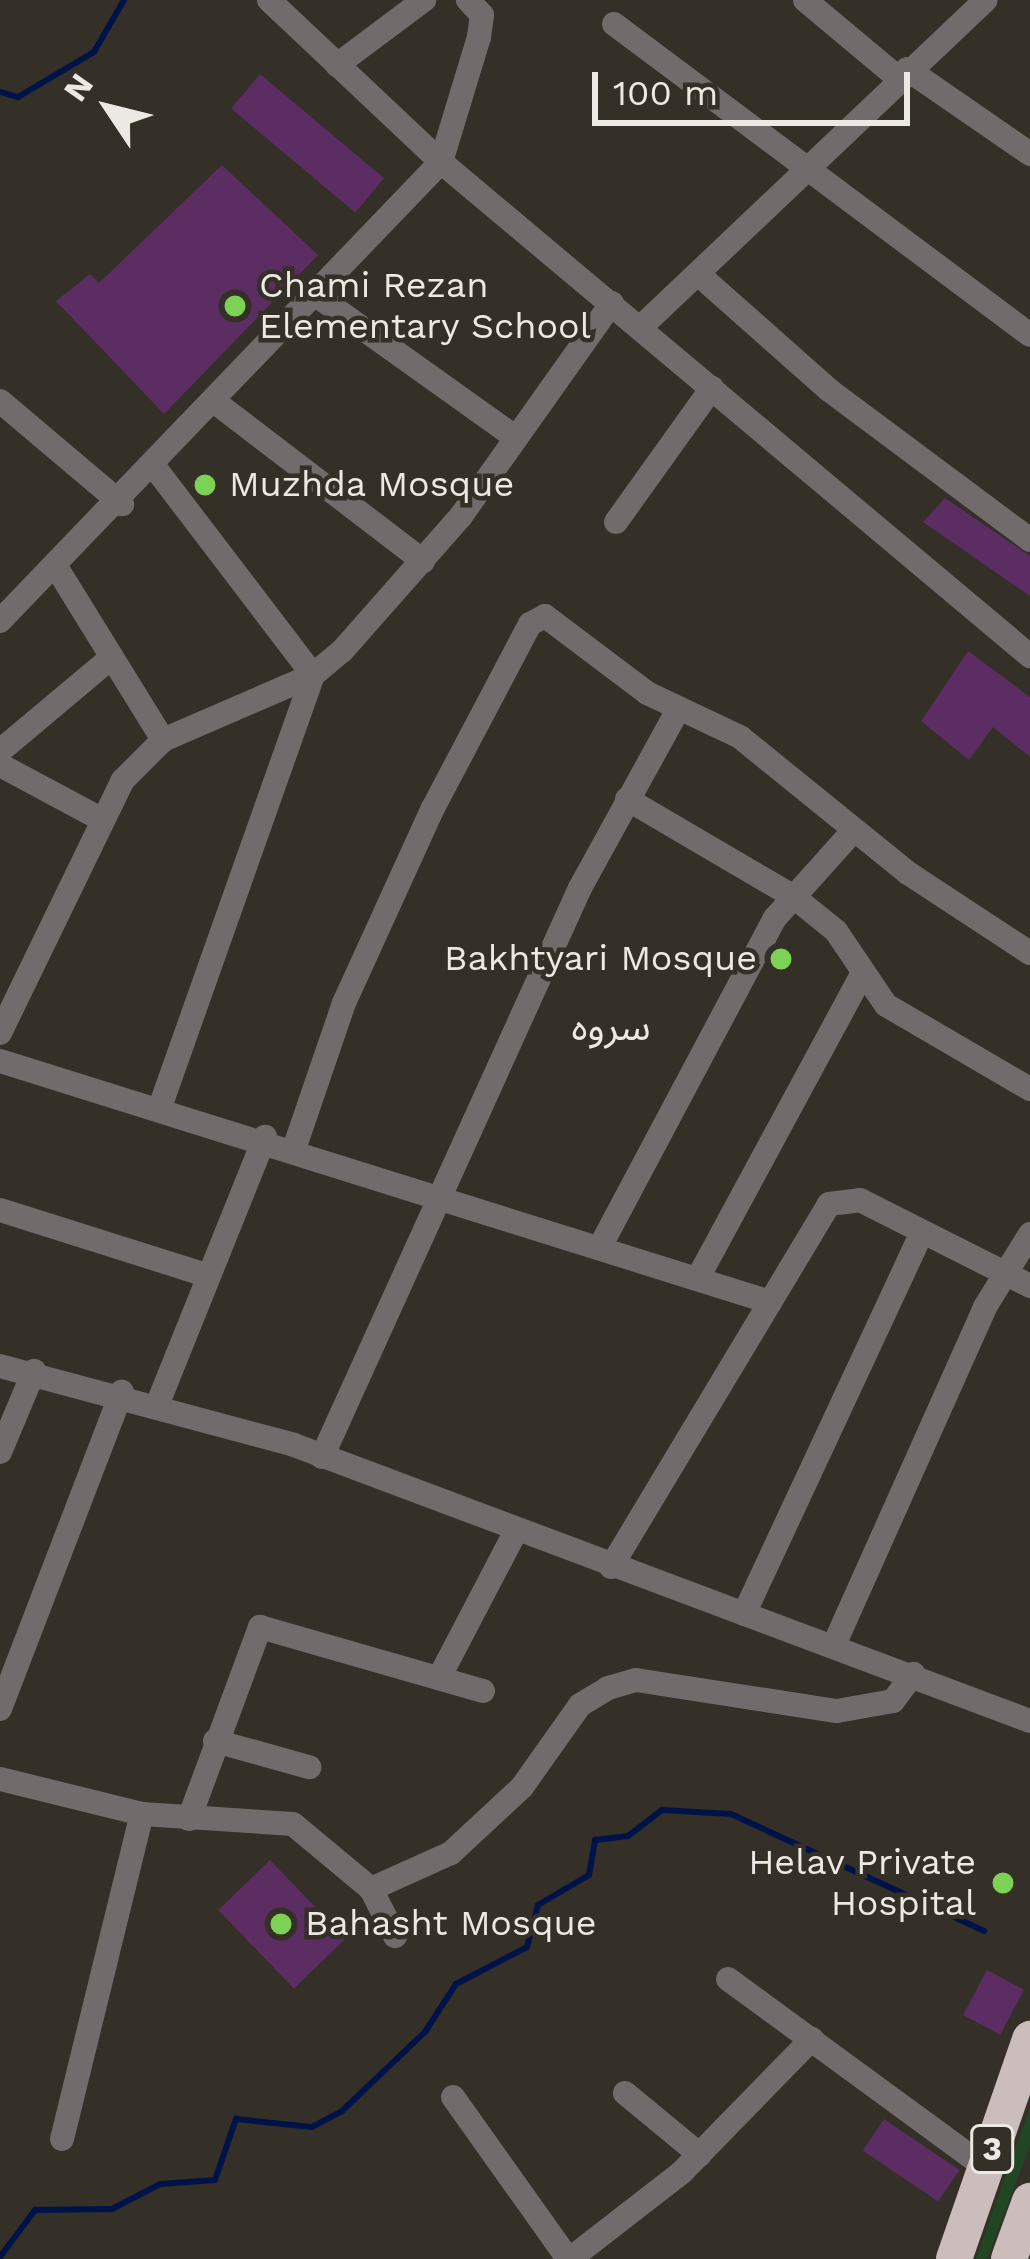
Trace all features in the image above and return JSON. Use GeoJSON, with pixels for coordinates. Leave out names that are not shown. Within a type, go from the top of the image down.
{"type":"FeatureCollection","features":[{"type":"Feature","properties":{"kind":"highway","name":"3"},"geometry":{"type":"LineString","coordinates":[[954,2259],[1030,2039]]}},
{"type":"Feature","properties":{"kind":"highway","name":"3"},"geometry":{"type":"LineString","coordinates":[[1009,2259],[1030,2200]]}},
{"type":"Feature","properties":{"kind":"street"},"geometry":{"type":"LineString","coordinates":[[269,0],[441,162],[1030,656]]}},
{"type":"Feature","properties":{"kind":"street"},"geometry":{"type":"LineString","coordinates":[[337,65],[424,0]]}},
{"type":"Feature","properties":{"kind":"street"},"geometry":{"type":"LineString","coordinates":[[0,620],[156,469],[313,293],[441,162],[479,38],[482,15],[468,0]]}},
{"type":"Feature","properties":{"kind":"street"},"geometry":{"type":"LineString","coordinates":[[805,0],[902,73],[1030,154]]}},
{"type":"Feature","properties":{"kind":"street"},"geometry":{"type":"LineString","coordinates":[[641,327],[803,164],[986,0]]}},
{"type":"Feature","properties":{"kind":"street"},"geometry":{"type":"LineString","coordinates":[[614,25],[1030,335]]}},
{"type":"Feature","properties":{"kind":"street"},"geometry":{"type":"LineString","coordinates":[[698,274],[829,390],[1030,540]]}},
{"type":"Feature","properties":{"kind":"street"},"geometry":{"type":"LineString","coordinates":[[313,293],[512,435]]}},
{"type":"Feature","properties":{"kind":"street"},"geometry":{"type":"LineString","coordinates":[[0,1033],[25,968],[99,818],[163,740],[313,675],[422,561],[612,303]]}},
{"type":"Feature","properties":{"kind":"street"},"geometry":{"type":"LineString","coordinates":[[616,522],[712,388]]}},
{"type":"Feature","properties":{"kind":"street"},"geometry":{"type":"LineString","coordinates":[[0,401],[122,504]]}},
{"type":"Feature","properties":{"kind":"street"},"geometry":{"type":"LineString","coordinates":[[215,402],[422,561]]}},
{"type":"Feature","properties":{"kind":"street"},"geometry":{"type":"LineString","coordinates":[[156,469],[313,675]]}},
{"type":"Feature","properties":{"kind":"street"},"geometry":{"type":"LineString","coordinates":[[55,565],[163,740]]}},
{"type":"Feature","properties":{"kind":"street"},"geometry":{"type":"LineString","coordinates":[[296,1146],[344,1004],[530,624],[544,616],[679,708],[740,737],[854,830],[1030,953]]}},
{"type":"Feature","properties":{"kind":"street"},"geometry":{"type":"LineString","coordinates":[[0,751],[112,657]]}},
{"type":"Feature","properties":{"kind":"street"},"geometry":{"type":"LineString","coordinates":[[160,1104],[313,675]]}},
{"type":"Feature","properties":{"kind":"street"},"geometry":{"type":"LineString","coordinates":[[322,1457],[437,1198],[627,799],[679,708]]}},
{"type":"Feature","properties":{"kind":"street"},"geometry":{"type":"LineString","coordinates":[[0,765],[99,818]]}},
{"type":"Feature","properties":{"kind":"street"},"geometry":{"type":"LineString","coordinates":[[627,799],[794,897],[836,931],[860,978],[1030,1090]]}},
{"type":"Feature","properties":{"kind":"street"},"geometry":{"type":"LineString","coordinates":[[601,1245],[794,897],[854,830]]}},
{"type":"Feature","properties":{"kind":"street"},"geometry":{"type":"LineString","coordinates":[[0,958],[25,968]]}},
{"type":"Feature","properties":{"kind":"street"},"geometry":{"type":"LineString","coordinates":[[699,1276],[860,978]]}},
{"type":"Feature","properties":{"kind":"street"},"geometry":{"type":"LineString","coordinates":[[0,1061],[296,1146],[437,1198],[601,1245],[770,1302]]}},
{"type":"Feature","properties":{"kind":"street"},"geometry":{"type":"LineString","coordinates":[[158,1402],[265,1137]]}},
{"type":"Feature","properties":{"kind":"street"},"geometry":{"type":"LineString","coordinates":[[611,1567],[838,1198],[922,1232],[1018,1281]]}},
{"type":"Feature","properties":{"kind":"street"},"geometry":{"type":"LineString","coordinates":[[0,1210],[206,1275]]}},
{"type":"Feature","properties":{"kind":"street"},"geometry":{"type":"LineString","coordinates":[[744,1614],[922,1232]]}},
{"type":"Feature","properties":{"kind":"street"},"geometry":{"type":"LineString","coordinates":[[834,1645],[1018,1281],[1030,1234]]}},
{"type":"Feature","properties":{"kind":"street"},"geometry":{"type":"LineString","coordinates":[[0,1366],[158,1402],[322,1457],[1030,1721]]}},
{"type":"Feature","properties":{"kind":"street"},"geometry":{"type":"LineString","coordinates":[[0,1452],[34,1371]]}},
{"type":"Feature","properties":{"kind":"street"},"geometry":{"type":"LineString","coordinates":[[0,1709],[122,1392]]}},
{"type":"Feature","properties":{"kind":"street"},"geometry":{"type":"LineString","coordinates":[[439,1678],[517,1529]]}},
{"type":"Feature","properties":{"kind":"street"},"geometry":{"type":"LineString","coordinates":[[189,1819],[260,1627],[483,1691]]}},
{"type":"Feature","properties":{"kind":"street"},"geometry":{"type":"LineString","coordinates":[[371,1889],[451,1853],[522,1787],[580,1705],[608,1688],[636,1680],[837,1711],[893,1701],[913,1674]]}},
{"type":"Feature","properties":{"kind":"street"},"geometry":{"type":"LineString","coordinates":[[215,1741],[309,1766]]}},
{"type":"Feature","properties":{"kind":"street"},"geometry":{"type":"LineString","coordinates":[[0,1779],[142,1814],[293,1825],[371,1889],[395,1936]]}},
{"type":"Feature","properties":{"kind":"street"},"geometry":{"type":"LineString","coordinates":[[62,2139],[142,1814]]}},
{"type":"Feature","properties":{"kind":"street"},"geometry":{"type":"LineString","coordinates":[[728,1979],[986,2168]]}},
{"type":"Feature","properties":{"kind":"street"},"geometry":{"type":"LineString","coordinates":[[453,2097],[569,2259],[700,2155],[812,2039]]}},
{"type":"Feature","properties":{"kind":"street"},"geometry":{"type":"LineString","coordinates":[[626,2093],[700,2155]]}},
{"type":"Feature","properties":{"kind":"green space"},"geometry":{"type":"Polygon","coordinates":[[[1030,2107],[1030,2146],[987,2259],[976,2259],[1030,2107]]]}},
{"type":"Feature","properties":{"kind":"building"},"geometry":{"type":"Polygon","coordinates":[[[260,74],[384,178],[355,213],[231,108],[260,74]]]}},
{"type":"Feature","properties":{"kind":"building"},"geometry":{"type":"Polygon","coordinates":[[[222,165],[318,255],[164,414],[56,301],[90,274],[99,283],[222,165]]]}},
{"type":"Feature","properties":{"kind":"building"},"geometry":{"type":"Polygon","coordinates":[[[945,498],[1030,556],[1030,596],[923,522],[945,498]]]}},
{"type":"Feature","properties":{"kind":"building"},"geometry":{"type":"Polygon","coordinates":[[[968,651],[1030,697],[1030,757],[993,727],[969,760],[921,721],[968,651]]]}},
{"type":"Feature","properties":{"kind":"building","name":"Bahasht Mosque"},"geometry":{"type":"Polygon","coordinates":[[[270,1860],[346,1938],[294,1988],[218,1910],[270,1860]]]}},
{"type":"Feature","properties":{"kind":"building"},"geometry":{"type":"Polygon","coordinates":[[[987,1970],[1024,1990],[1000,2035],[963,2015],[987,1970]]]}},
{"type":"Feature","properties":{"kind":"building"},"geometry":{"type":"Polygon","coordinates":[[[884,2119],[959,2170],[938,2201],[863,2151],[884,2119]]]}},
{"type":"Feature","properties":{"kind":"waterway"},"geometry":{"type":"LineString","coordinates":[[0,92],[18,97],[94,52],[124,0]]}},
{"type":"Feature","properties":{"kind":"waterway"},"geometry":{"type":"LineString","coordinates":[[0,2257],[35,2210],[112,2209],[160,2184],[215,2180],[236,2119],[312,2127],[342,2111],[425,2032],[456,1984],[527,1947],[538,1905],[589,1875],[595,1840],[628,1836],[662,1810],[731,1814],[984,1931]]}},
{"type":"Feature","properties":{"kind":"place","name":"Chami Rezan Elementary School"},"geometry":{"type":"Point","coordinates":[235,306]}},
{"type":"Feature","properties":{"kind":"place","name":"Muzhda Mosque"},"geometry":{"type":"Point","coordinates":[205,485]}},
{"type":"Feature","properties":{"kind":"place","name":"Bakhtyari Mosque"},"geometry":{"type":"Point","coordinates":[781,959]}},
{"type":"Feature","properties":{"kind":"place","name":"Helav Private Hospital"},"geometry":{"type":"Point","coordinates":[1003,1883]}},
{"type":"Feature","properties":{"kind":"place","name":"Bahasht Mosque"},"geometry":{"type":"Point","coordinates":[281,1924]}},
{"type":"Feature","properties":{"kind":"district","name":"سروە"},"geometry":{"type":"Point","coordinates":[611,1027]}}]}
